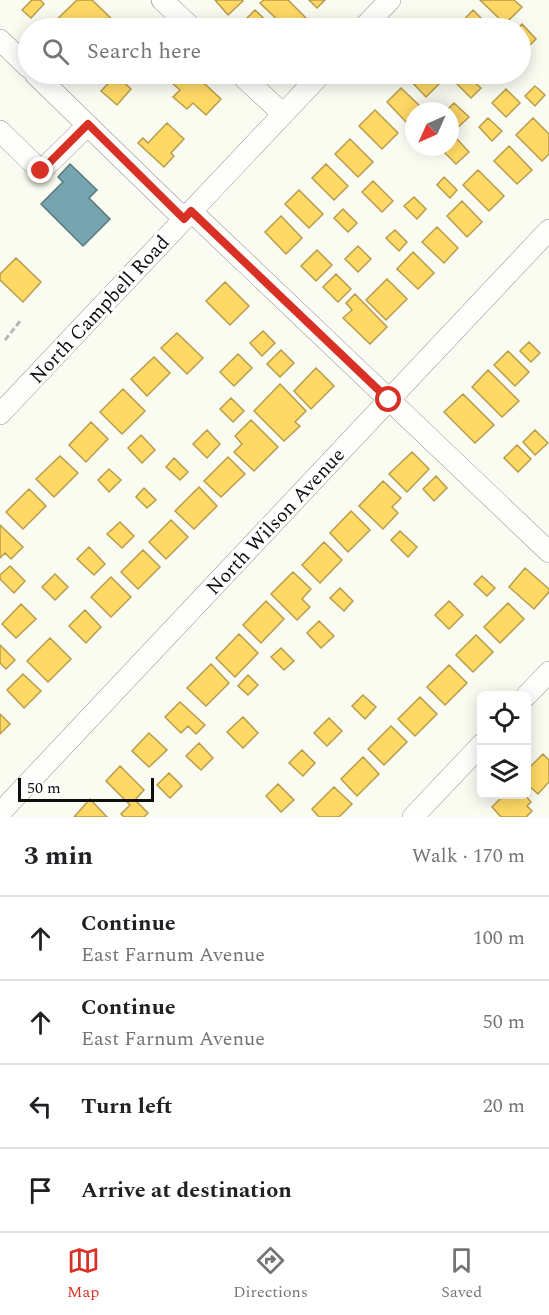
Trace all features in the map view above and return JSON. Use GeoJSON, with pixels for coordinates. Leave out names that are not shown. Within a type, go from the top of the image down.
{"type":"FeatureCollection","features":[{"type":"Feature","properties":{"kind":"street"},"geometry":{"type":"LineString","coordinates":[[162,0],[181,18]]}},
{"type":"Feature","properties":{"kind":"street"},"geometry":{"type":"LineString","coordinates":[[373,18],[390,0]]}},
{"type":"Feature","properties":{"kind":"street"},"geometry":{"type":"LineString","coordinates":[[0,40],[18,57]]}},
{"type":"Feature","properties":{"kind":"street"},"geometry":{"type":"LineString","coordinates":[[46,84],[389,400],[549,552]]}},
{"type":"Feature","properties":{"kind":"street"},"geometry":{"type":"LineString","coordinates":[[251,84],[283,114]]}},
{"type":"Feature","properties":{"kind":"street","name":"North Campbell Road"},"geometry":{"type":"LineString","coordinates":[[0,414],[312,84]]}},
{"type":"Feature","properties":{"kind":"street"},"geometry":{"type":"LineString","coordinates":[[0,130],[41,171],[88,124]]}},
{"type":"Feature","properties":{"kind":"street","name":"North Wilson Avenue"},"geometry":{"type":"LineString","coordinates":[[0,813],[549,230]]}},
{"type":"Feature","properties":{"kind":"street"},"geometry":{"type":"LineString","coordinates":[[531,691],[549,672]]}},
{"type":"Feature","properties":{"kind":"street"},"geometry":{"type":"LineString","coordinates":[[413,817],[481,745]]}},
{"type":"Feature","properties":{"kind":"path"},"geometry":{"type":"LineString","coordinates":[[5,340],[21,320]]}},
{"type":"Feature","properties":{"kind":"building: Homes"},"geometry":{"type":"Polygon","coordinates":[[[32,0],[40,0],[44,4],[31,18],[22,10],[32,0]]]}},
{"type":"Feature","properties":{"kind":"building: Homes"},"geometry":{"type":"Polygon","coordinates":[[[77,0],[92,0],[111,18],[58,18],[77,0]]]}},
{"type":"Feature","properties":{"kind":"building: Homes"},"geometry":{"type":"Polygon","coordinates":[[[215,0],[242,0],[243,1],[228,15],[215,0]]]}},
{"type":"Feature","properties":{"kind":"building: Homes"},"geometry":{"type":"Polygon","coordinates":[[[264,0],[288,0],[306,18],[276,18],[260,3],[264,0]]]}},
{"type":"Feature","properties":{"kind":"building: Homes"},"geometry":{"type":"Polygon","coordinates":[[[309,0],[325,0],[317,8],[309,0]]]}},
{"type":"Feature","properties":{"kind":"building: Homes"},"geometry":{"type":"Polygon","coordinates":[[[480,0],[514,0],[522,7],[511,18],[499,18],[480,0]]]}},
{"type":"Feature","properties":{"kind":"building: Homes"},"geometry":{"type":"Polygon","coordinates":[[[255,10],[263,18],[247,18],[255,10]]]}},
{"type":"Feature","properties":{"kind":"building: Homes"},"geometry":{"type":"Polygon","coordinates":[[[473,10],[481,18],[466,18],[473,10]]]}},
{"type":"Feature","properties":{"kind":"building: Homes"},"geometry":{"type":"Polygon","coordinates":[[[531,34],[536,39],[531,44],[531,34]]]}},
{"type":"Feature","properties":{"kind":"building: Homes"},"geometry":{"type":"Polygon","coordinates":[[[108,84],[126,84],[131,89],[117,105],[101,91],[108,84]]]}},
{"type":"Feature","properties":{"kind":"building: Homes"},"geometry":{"type":"Polygon","coordinates":[[[173,84],[205,84],[221,99],[206,115],[193,103],[187,109],[173,97],[180,90],[173,84]]]}},
{"type":"Feature","properties":{"kind":"building: Homes"},"geometry":{"type":"Polygon","coordinates":[[[414,84],[439,84],[426,97],[414,84]]]}},
{"type":"Feature","properties":{"kind":"building: Homes"},"geometry":{"type":"Polygon","coordinates":[[[457,84],[476,84],[481,88],[471,98],[457,84]]]}},
{"type":"Feature","properties":{"kind":"building: Homes"},"geometry":{"type":"Polygon","coordinates":[[[535,86],[545,95],[535,106],[525,96],[535,86]]]}},
{"type":"Feature","properties":{"kind":"building: Homes"},"geometry":{"type":"Polygon","coordinates":[[[401,88],[416,102],[405,102],[405,121],[387,102],[401,88]]]}},
{"type":"Feature","properties":{"kind":"building: Homes"},"geometry":{"type":"Polygon","coordinates":[[[506,89],[520,103],[506,117],[492,103],[506,89]]]}},
{"type":"Feature","properties":{"kind":"building: Homes"},"geometry":{"type":"Polygon","coordinates":[[[459,108],[469,117],[459,126],[459,108]]]}},
{"type":"Feature","properties":{"kind":"building: Homes"},"geometry":{"type":"Polygon","coordinates":[[[375,110],[398,133],[382,149],[359,126],[375,110]]]}},
{"type":"Feature","properties":{"kind":"building: Homes"},"geometry":{"type":"Polygon","coordinates":[[[488,118],[502,131],[492,141],[479,127],[488,118]]]}},
{"type":"Feature","properties":{"kind":"building: Homes"},"geometry":{"type":"Polygon","coordinates":[[[533,118],[549,134],[549,154],[542,161],[516,135],[533,118]]]}},
{"type":"Feature","properties":{"kind":"building: Homes"},"geometry":{"type":"Polygon","coordinates":[[[167,123],[184,139],[171,153],[174,156],[164,167],[138,143],[143,138],[148,143],[167,123]]]}},
{"type":"Feature","properties":{"kind":"building: Homes"},"geometry":{"type":"Polygon","coordinates":[[[350,139],[373,162],[358,177],[335,154],[350,139]]]}},
{"type":"Feature","properties":{"kind":"building: Homes"},"geometry":{"type":"Polygon","coordinates":[[[459,141],[469,152],[456,164],[448,156],[459,156],[459,141]]]}},
{"type":"Feature","properties":{"kind":"building: Homes"},"geometry":{"type":"Polygon","coordinates":[[[509,146],[532,170],[517,184],[494,161],[509,146]]]}},
{"type":"Feature","properties":{"kind":"building: Homes"},"geometry":{"type":"Polygon","coordinates":[[[326,164],[348,186],[334,200],[312,178],[326,164]]]}},
{"type":"Feature","properties":{"kind":"building: Homes"},"geometry":{"type":"Polygon","coordinates":[[[478,170],[504,196],[489,211],[463,185],[478,170]]]}},
{"type":"Feature","properties":{"kind":"building: Homes"},"geometry":{"type":"Polygon","coordinates":[[[444,177],[457,190],[450,198],[437,185],[444,177]]]}},
{"type":"Feature","properties":{"kind":"building: Homes"},"geometry":{"type":"Polygon","coordinates":[[[373,181],[393,201],[382,212],[362,192],[373,181]]]}},
{"type":"Feature","properties":{"kind":"building: Homes"},"geometry":{"type":"Polygon","coordinates":[[[299,190],[323,214],[309,228],[285,204],[299,190]]]}},
{"type":"Feature","properties":{"kind":"building: Homes"},"geometry":{"type":"Polygon","coordinates":[[[414,197],[426,209],[417,219],[404,206],[414,197]]]}},
{"type":"Feature","properties":{"kind":"building: Homes"},"geometry":{"type":"Polygon","coordinates":[[[462,201],[482,222],[467,237],[447,216],[462,201]]]}},
{"type":"Feature","properties":{"kind":"building: Homes"},"geometry":{"type":"Polygon","coordinates":[[[343,209],[357,223],[348,232],[334,218],[343,209]]]}},
{"type":"Feature","properties":{"kind":"building: Homes"},"geometry":{"type":"Polygon","coordinates":[[[281,216],[302,238],[286,254],[265,232],[281,216]]]}},
{"type":"Feature","properties":{"kind":"building: Homes"},"geometry":{"type":"Polygon","coordinates":[[[437,227],[458,248],[444,263],[422,242],[437,227]]]}},
{"type":"Feature","properties":{"kind":"building: Homes"},"geometry":{"type":"Polygon","coordinates":[[[395,230],[407,242],[399,251],[386,238],[395,230]]]}},
{"type":"Feature","properties":{"kind":"building: Homes"},"geometry":{"type":"Polygon","coordinates":[[[358,246],[371,259],[358,272],[345,259],[358,246]]]}},
{"type":"Feature","properties":{"kind":"building: Homes"},"geometry":{"type":"Polygon","coordinates":[[[317,250],[332,265],[316,281],[301,266],[317,250]]]}},
{"type":"Feature","properties":{"kind":"building: Homes"},"geometry":{"type":"Polygon","coordinates":[[[413,252],[434,273],[418,289],[397,269],[413,252]]]}},
{"type":"Feature","properties":{"kind":"building: Homes"},"geometry":{"type":"Polygon","coordinates":[[[16,258],[41,282],[23,302],[0,280],[0,274],[16,258]]]}},
{"type":"Feature","properties":{"kind":"building: Homes"},"geometry":{"type":"Polygon","coordinates":[[[336,274],[351,289],[338,302],[323,287],[336,274]]]}},
{"type":"Feature","properties":{"kind":"building: Homes"},"geometry":{"type":"Polygon","coordinates":[[[387,279],[407,299],[386,320],[366,300],[387,279]]]}},
{"type":"Feature","properties":{"kind":"building: Homes"},"geometry":{"type":"Polygon","coordinates":[[[225,282],[249,306],[230,325],[206,301],[225,282]]]}},
{"type":"Feature","properties":{"kind":"building: Homes"},"geometry":{"type":"Polygon","coordinates":[[[355,294],[387,327],[370,344],[343,318],[352,310],[346,303],[355,294]]]}},
{"type":"Feature","properties":{"kind":"building: Homes"},"geometry":{"type":"Polygon","coordinates":[[[263,331],[275,343],[262,356],[250,343],[263,331]]]}},
{"type":"Feature","properties":{"kind":"building: Homes"},"geometry":{"type":"Polygon","coordinates":[[[177,333],[203,358],[187,374],[161,348],[177,333]]]}},
{"type":"Feature","properties":{"kind":"building: Homes"},"geometry":{"type":"Polygon","coordinates":[[[529,342],[540,353],[531,362],[520,351],[529,342]]]}},
{"type":"Feature","properties":{"kind":"building: Homes"},"geometry":{"type":"Polygon","coordinates":[[[281,350],[294,363],[280,377],[267,364],[281,350]]]}},
{"type":"Feature","properties":{"kind":"building: Homes"},"geometry":{"type":"Polygon","coordinates":[[[508,351],[529,372],[515,386],[494,365],[508,351]]]}},
{"type":"Feature","properties":{"kind":"building: Homes"},"geometry":{"type":"Polygon","coordinates":[[[238,354],[252,368],[234,386],[220,372],[238,354]]]}},
{"type":"Feature","properties":{"kind":"building: Homes"},"geometry":{"type":"Polygon","coordinates":[[[154,357],[170,373],[147,396],[131,379],[154,357]]]}},
{"type":"Feature","properties":{"kind":"building: Homes"},"geometry":{"type":"Polygon","coordinates":[[[316,368],[334,386],[311,409],[294,391],[316,368]]]}},
{"type":"Feature","properties":{"kind":"building: Homes"},"geometry":{"type":"Polygon","coordinates":[[[488,370],[519,401],[502,417],[472,387],[488,370]]]}},
{"type":"Feature","properties":{"kind":"building: Homes"},"geometry":{"type":"Polygon","coordinates":[[[280,384],[306,411],[295,422],[300,426],[284,441],[254,411],[280,384]]]}},
{"type":"Feature","properties":{"kind":"building: Homes"},"geometry":{"type":"Polygon","coordinates":[[[123,389],[145,411],[122,434],[100,412],[123,389]]]}},
{"type":"Feature","properties":{"kind":"building: Homes"},"geometry":{"type":"Polygon","coordinates":[[[463,394],[494,425],[475,443],[444,412],[463,394]]]}},
{"type":"Feature","properties":{"kind":"building: Homes"},"geometry":{"type":"Polygon","coordinates":[[[231,398],[244,411],[233,422],[220,409],[231,398]]]}},
{"type":"Feature","properties":{"kind":"building: Homes"},"geometry":{"type":"Polygon","coordinates":[[[251,420],[278,447],[254,471],[234,452],[242,444],[235,436],[251,420]]]}},
{"type":"Feature","properties":{"kind":"building: Homes"},"geometry":{"type":"Polygon","coordinates":[[[91,422],[108,439],[86,462],[69,445],[91,422]]]}},
{"type":"Feature","properties":{"kind":"building: Homes"},"geometry":{"type":"Polygon","coordinates":[[[207,430],[220,444],[207,458],[193,444],[207,430]]]}},
{"type":"Feature","properties":{"kind":"building: Homes"},"geometry":{"type":"Polygon","coordinates":[[[535,430],[548,443],[535,455],[523,442],[535,430]]]}},
{"type":"Feature","properties":{"kind":"building: Homes"},"geometry":{"type":"Polygon","coordinates":[[[141,435],[155,450],[142,463],[128,448],[141,435]]]}},
{"type":"Feature","properties":{"kind":"building: Homes"},"geometry":{"type":"Polygon","coordinates":[[[517,445],[531,459],[518,472],[504,458],[517,445]]]}},
{"type":"Feature","properties":{"kind":"building: Homes"},"geometry":{"type":"Polygon","coordinates":[[[412,452],[429,469],[407,492],[389,474],[412,452]]]}},
{"type":"Feature","properties":{"kind":"building: Homes"},"geometry":{"type":"Polygon","coordinates":[[[60,456],[78,473],[54,497],[36,479],[60,456]]]}},
{"type":"Feature","properties":{"kind":"building: Homes"},"geometry":{"type":"Polygon","coordinates":[[[228,457],[245,474],[221,497],[204,481],[228,457]]]}},
{"type":"Feature","properties":{"kind":"building: Homes"},"geometry":{"type":"Polygon","coordinates":[[[174,458],[188,472],[180,480],[166,467],[174,458]]]}},
{"type":"Feature","properties":{"kind":"building: Homes"},"geometry":{"type":"Polygon","coordinates":[[[109,469],[121,480],[109,492],[98,480],[109,469]]]}},
{"type":"Feature","properties":{"kind":"building: Homes"},"geometry":{"type":"Polygon","coordinates":[[[436,476],[447,488],[434,501],[423,489],[436,476]]]}},
{"type":"Feature","properties":{"kind":"building: Homes"},"geometry":{"type":"Polygon","coordinates":[[[383,481],[401,498],[392,507],[398,513],[383,529],[359,506],[383,481]]]}},
{"type":"Feature","properties":{"kind":"building: Homes"},"geometry":{"type":"Polygon","coordinates":[[[199,487],[217,506],[194,529],[175,511],[199,487]]]}},
{"type":"Feature","properties":{"kind":"building: Homes"},"geometry":{"type":"Polygon","coordinates":[[[144,488],[156,500],[147,508],[136,497],[144,488]]]}},
{"type":"Feature","properties":{"kind":"building: Homes"},"geometry":{"type":"Polygon","coordinates":[[[29,489],[46,506],[23,529],[6,512],[29,489]]]}},
{"type":"Feature","properties":{"kind":"building: Homes"},"geometry":{"type":"Polygon","coordinates":[[[351,511],[370,530],[348,552],[330,533],[351,511]]]}},
{"type":"Feature","properties":{"kind":"building: Homes"},"geometry":{"type":"Polygon","coordinates":[[[171,520],[188,537],[166,559],[149,542],[171,520]]]}},
{"type":"Feature","properties":{"kind":"building: Homes"},"geometry":{"type":"Polygon","coordinates":[[[120,522],[134,536],[122,548],[107,534],[120,522]]]}},
{"type":"Feature","properties":{"kind":"building: Homes"},"geometry":{"type":"Polygon","coordinates":[[[0,525],[23,547],[11,559],[5,553],[0,558],[0,525]]]}},
{"type":"Feature","properties":{"kind":"building: Homes"},"geometry":{"type":"Polygon","coordinates":[[[400,531],[417,547],[408,557],[391,540],[400,531]]]}},
{"type":"Feature","properties":{"kind":"building: Homes"},"geometry":{"type":"Polygon","coordinates":[[[324,542],[342,560],[320,583],[302,565],[324,542]]]}},
{"type":"Feature","properties":{"kind":"building: Homes"},"geometry":{"type":"Polygon","coordinates":[[[89,547],[105,564],[94,575],[77,559],[89,547]]]}},
{"type":"Feature","properties":{"kind":"building: Homes"},"geometry":{"type":"Polygon","coordinates":[[[143,550],[160,567],[138,589],[121,572],[143,550]]]}},
{"type":"Feature","properties":{"kind":"building: Homes"},"geometry":{"type":"Polygon","coordinates":[[[10,566],[25,581],[14,593],[0,579],[0,575],[10,566]]]}},
{"type":"Feature","properties":{"kind":"building: Homes"},"geometry":{"type":"Polygon","coordinates":[[[525,568],[549,589],[534,609],[509,587],[525,568]]]}},
{"type":"Feature","properties":{"kind":"building: Homes"},"geometry":{"type":"Polygon","coordinates":[[[293,572],[311,589],[302,599],[310,607],[297,620],[271,594],[293,572]]]}},
{"type":"Feature","properties":{"kind":"building: Homes"},"geometry":{"type":"Polygon","coordinates":[[[55,574],[68,587],[55,600],[42,587],[55,574]]]}},
{"type":"Feature","properties":{"kind":"building: Homes"},"geometry":{"type":"Polygon","coordinates":[[[482,576],[495,588],[487,596],[474,584],[482,576]]]}},
{"type":"Feature","properties":{"kind":"building: Homes"},"geometry":{"type":"Polygon","coordinates":[[[111,577],[131,597],[111,617],[91,597],[111,577]]]}},
{"type":"Feature","properties":{"kind":"building: Homes"},"geometry":{"type":"Polygon","coordinates":[[[340,588],[353,601],[344,611],[330,598],[340,588]]]}},
{"type":"Feature","properties":{"kind":"building: Homes"},"geometry":{"type":"Polygon","coordinates":[[[266,601],[284,619],[261,643],[243,625],[266,601]]]}},
{"type":"Feature","properties":{"kind":"building: Homes"},"geometry":{"type":"Polygon","coordinates":[[[449,601],[463,615],[449,629],[435,615],[449,601]]]}},
{"type":"Feature","properties":{"kind":"building: Homes"},"geometry":{"type":"Polygon","coordinates":[[[508,603],[524,619],[500,643],[484,627],[508,603]]]}},
{"type":"Feature","properties":{"kind":"building: Homes"},"geometry":{"type":"Polygon","coordinates":[[[21,604],[36,619],[16,638],[2,624],[21,604]]]}},
{"type":"Feature","properties":{"kind":"building: Homes"},"geometry":{"type":"Polygon","coordinates":[[[85,610],[101,627],[86,643],[69,626],[85,610]]]}},
{"type":"Feature","properties":{"kind":"building: Homes"},"geometry":{"type":"Polygon","coordinates":[[[319,621],[334,636],[321,648],[307,633],[319,621]]]}},
{"type":"Feature","properties":{"kind":"building: Homes"},"geometry":{"type":"Polygon","coordinates":[[[239,634],[258,653],[235,677],[216,658],[239,634]]]}},
{"type":"Feature","properties":{"kind":"building: Homes"},"geometry":{"type":"Polygon","coordinates":[[[476,635],[493,652],[473,672],[456,655],[476,635]]]}},
{"type":"Feature","properties":{"kind":"building: Homes"},"geometry":{"type":"Polygon","coordinates":[[[50,638],[71,659],[48,682],[27,661],[50,638]]]}},
{"type":"Feature","properties":{"kind":"building: Homes"},"geometry":{"type":"Polygon","coordinates":[[[0,645],[15,660],[6,669],[0,663],[0,645]]]}},
{"type":"Feature","properties":{"kind":"building: Homes"},"geometry":{"type":"Polygon","coordinates":[[[281,648],[294,661],[284,670],[271,657],[281,648]]]}},
{"type":"Feature","properties":{"kind":"building: Homes"},"geometry":{"type":"Polygon","coordinates":[[[211,664],[229,683],[206,706],[187,688],[211,664]]]}},
{"type":"Feature","properties":{"kind":"building: Homes"},"geometry":{"type":"Polygon","coordinates":[[[449,665],[467,683],[445,705],[427,687],[449,665]]]}},
{"type":"Feature","properties":{"kind":"building: Homes"},"geometry":{"type":"Polygon","coordinates":[[[23,674],[41,691],[24,708],[7,690],[23,674]]]}},
{"type":"Feature","properties":{"kind":"building: Homes"},"geometry":{"type":"Polygon","coordinates":[[[248,675],[258,685],[248,695],[238,686],[248,675]]]}},
{"type":"Feature","properties":{"kind":"building: Homes"},"geometry":{"type":"Polygon","coordinates":[[[363,695],[376,707],[365,719],[352,706],[363,695]]]}},
{"type":"Feature","properties":{"kind":"building: Homes"},"geometry":{"type":"Polygon","coordinates":[[[420,697],[437,714],[415,736],[398,719],[420,697]]]}},
{"type":"Feature","properties":{"kind":"building: Homes"},"geometry":{"type":"Polygon","coordinates":[[[180,702],[205,725],[196,734],[188,726],[181,733],[165,717],[180,702]]]}},
{"type":"Feature","properties":{"kind":"building: Homes"},"geometry":{"type":"Polygon","coordinates":[[[0,714],[10,724],[0,734],[0,714]]]}},
{"type":"Feature","properties":{"kind":"building: Homes"},"geometry":{"type":"Polygon","coordinates":[[[243,717],[258,733],[243,748],[227,732],[243,717]]]}},
{"type":"Feature","properties":{"kind":"building: Homes"},"geometry":{"type":"Polygon","coordinates":[[[329,718],[342,731],[327,746],[314,733],[329,718]]]}},
{"type":"Feature","properties":{"kind":"building: Homes"},"geometry":{"type":"Polygon","coordinates":[[[391,726],[407,742],[384,765],[368,749],[391,726]]]}},
{"type":"Feature","properties":{"kind":"building: Homes"},"geometry":{"type":"Polygon","coordinates":[[[149,733],[167,750],[149,767],[132,751],[149,733]]]}},
{"type":"Feature","properties":{"kind":"building: Homes"},"geometry":{"type":"Polygon","coordinates":[[[199,743],[213,758],[201,770],[186,756],[199,743]]]}},
{"type":"Feature","properties":{"kind":"building: Homes"},"geometry":{"type":"Polygon","coordinates":[[[302,750],[315,763],[303,776],[289,763],[302,750]]]}},
{"type":"Feature","properties":{"kind":"building: Homes"},"geometry":{"type":"Polygon","coordinates":[[[543,754],[549,760],[549,782],[538,794],[531,788],[531,766],[543,754]]]}},
{"type":"Feature","properties":{"kind":"building: Homes"},"geometry":{"type":"Polygon","coordinates":[[[363,757],[379,774],[357,796],[341,779],[363,757]]]}},
{"type":"Feature","properties":{"kind":"building: Homes"},"geometry":{"type":"Polygon","coordinates":[[[120,766],[144,790],[135,800],[148,813],[144,817],[124,817],[121,814],[130,805],[106,781],[120,766]]]}},
{"type":"Feature","properties":{"kind":"building: Homes"},"geometry":{"type":"Polygon","coordinates":[[[169,773],[182,786],[170,798],[157,785],[169,773]]]}},
{"type":"Feature","properties":{"kind":"building: Homes"},"geometry":{"type":"Polygon","coordinates":[[[278,784],[294,800],[281,812],[266,796],[278,784]]]}},
{"type":"Feature","properties":{"kind":"building: Homes"},"geometry":{"type":"Polygon","coordinates":[[[334,787],[352,804],[339,817],[319,817],[312,809],[334,787]]]}},
{"type":"Feature","properties":{"kind":"building: Homes"},"geometry":{"type":"Polygon","coordinates":[[[90,799],[107,817],[74,817],[90,799]]]}},
{"type":"Feature","properties":{"kind":"building: Homes"},"geometry":{"type":"Polygon","coordinates":[[[500,799],[528,799],[531,802],[527,806],[532,811],[526,817],[501,817],[492,807],[500,799]]]}},
{"type":"Feature","properties":{"kind":"building: Public"},"geometry":{"type":"Polygon","coordinates":[[[70,164],[97,190],[89,198],[110,219],[83,246],[41,204],[63,182],[58,177],[70,164]]]}},
{"type":"Feature","properties":{"kind":"route"},"geometry":{"type":"LineString","coordinates":[[41,171],[88,124],[184,219],[191,211],[389,400]]}}]}
